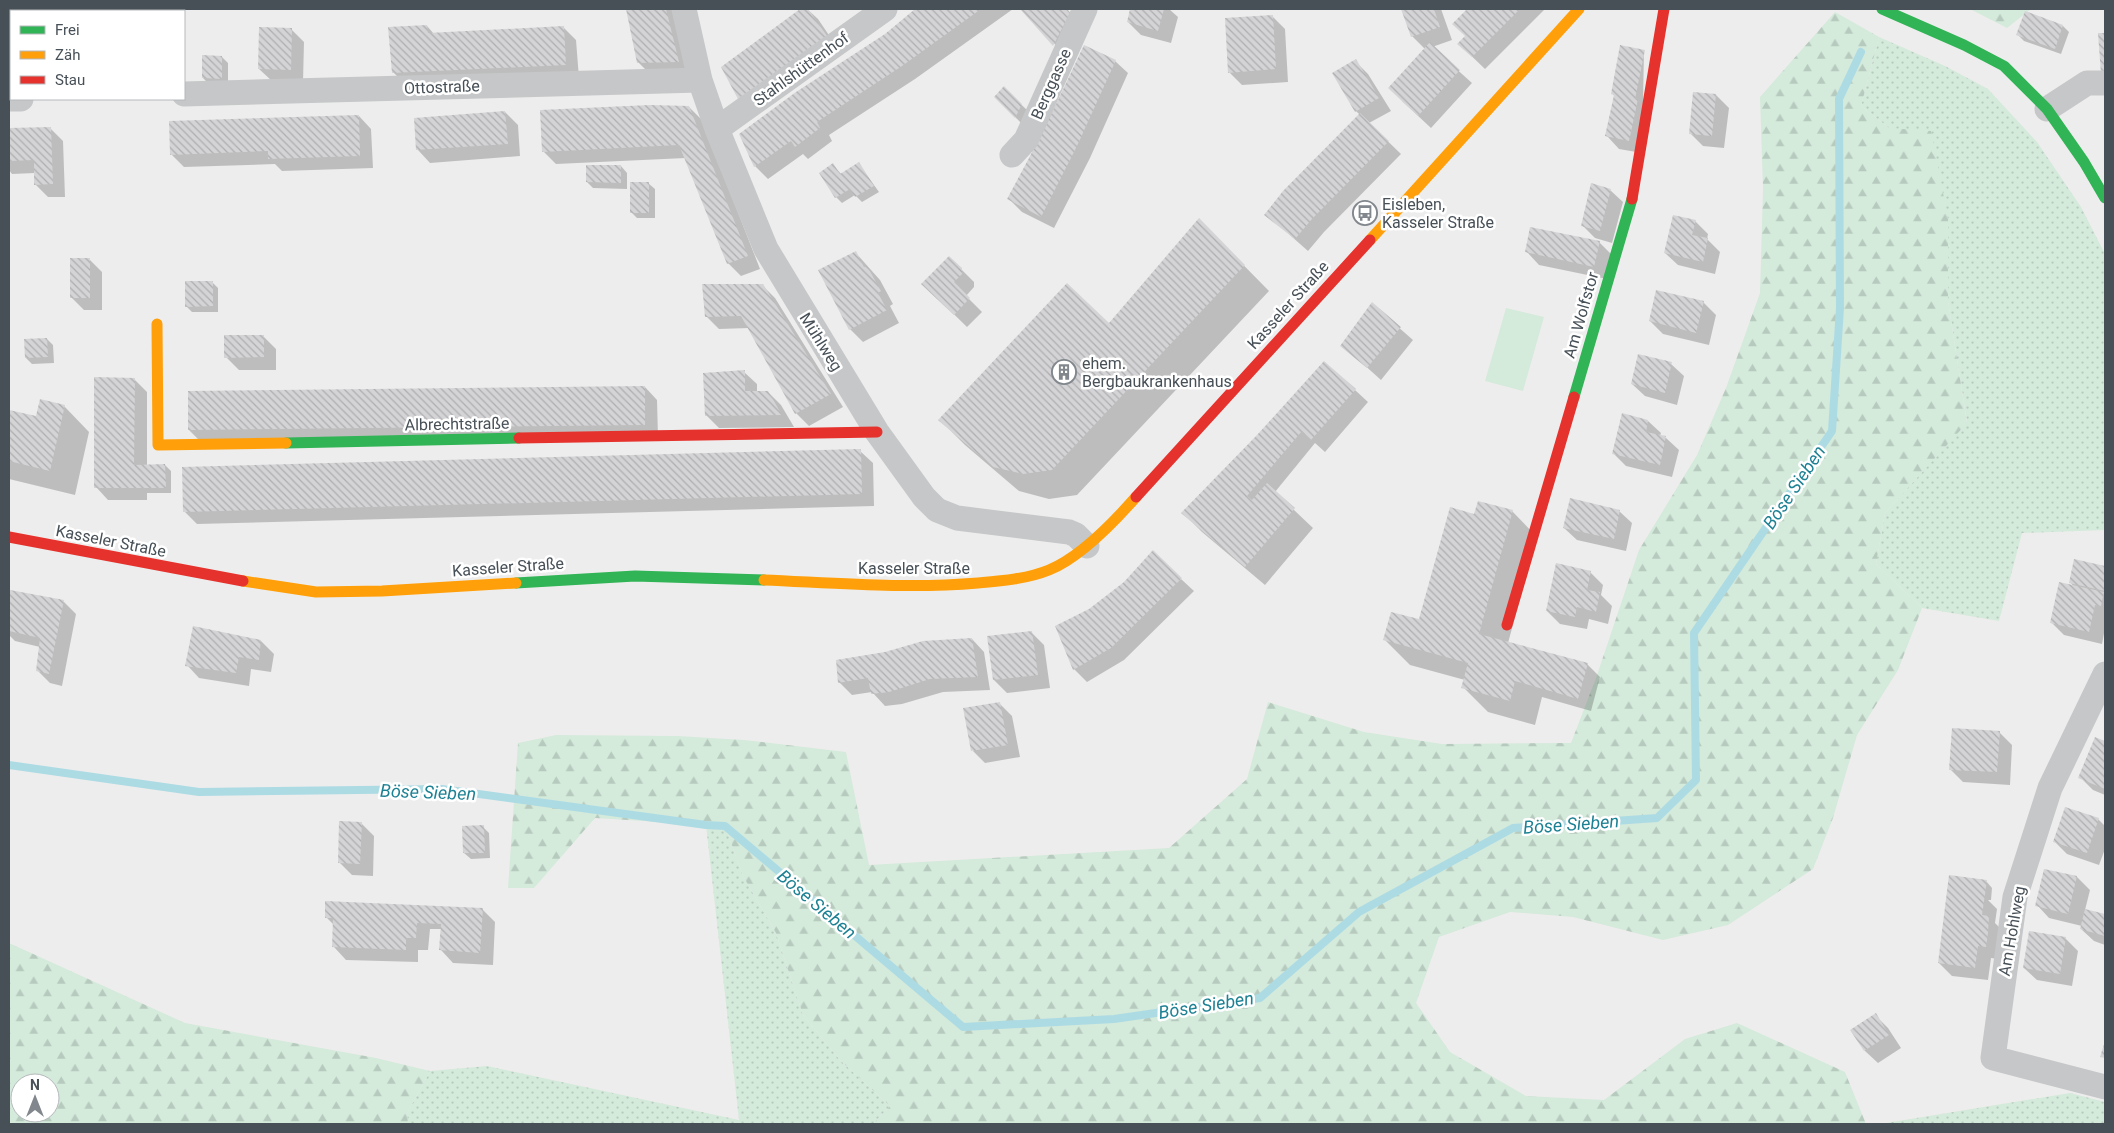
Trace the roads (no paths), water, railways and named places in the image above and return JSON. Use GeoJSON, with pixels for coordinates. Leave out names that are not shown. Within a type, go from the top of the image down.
{"type":"FeatureCollection","features":[{"type":"Feature","properties":{"kind":"main road","name":"Kasseler Straße"},"geometry":{"type":"LineString","coordinates":[[9,538],[273,586],[316,592],[355,592],[635,576],[754,579],[889,586],[967,585],[1009,580],[1042,573],[1072,558],[1087,546],[1140,494],[1580,9]]}},
{"type":"Feature","properties":{"kind":"main road","name":"Am Wolfstor"},"geometry":{"type":"LineString","coordinates":[[1507,625],[1635,190],[1664,9]]}},
{"type":"Feature","properties":{"kind":"main road"},"geometry":{"type":"LineString","coordinates":[[1882,9],[1964,44],[2004,66],[2047,108],[2084,162],[2105,198]]}},
{"type":"Feature","properties":{"kind":"main road","name":"Albrechtstraße"},"geometry":{"type":"LineString","coordinates":[[157,324],[158,446],[877,432]]}},
{"type":"Feature","properties":{"kind":"street","name":"Mühlweg"},"geometry":{"type":"LineString","coordinates":[[684,9],[700,80],[766,249],[877,432],[924,496],[943,514],[970,521],[1069,532],[1076,535],[1087,546]]}},
{"type":"Feature","properties":{"kind":"street","name":"Stahlshüttenhof"},"geometry":{"type":"LineString","coordinates":[[718,129],[885,9]]}},
{"type":"Feature","properties":{"kind":"street","name":"Berggasse"},"geometry":{"type":"LineString","coordinates":[[1012,155],[1026,140],[1085,9]]}},
{"type":"Feature","properties":{"kind":"street","name":"Ottostraße"},"geometry":{"type":"LineString","coordinates":[[185,94],[700,80]]}},
{"type":"Feature","properties":{"kind":"street"},"geometry":{"type":"LineString","coordinates":[[2047,108],[2087,84],[2105,83]]}},
{"type":"Feature","properties":{"kind":"street","name":"Am Hohlweg"},"geometry":{"type":"LineString","coordinates":[[2105,674],[2050,788],[2015,897],[1993,1058],[2105,1087]]}},
{"type":"Feature","properties":{"kind":"waterway","name":"Böse Sieben"},"geometry":{"type":"LineString","coordinates":[[9,765],[199,792],[442,789],[725,826],[963,1027],[1114,1019],[1260,998],[1359,912],[1513,828],[1657,818],[1696,780],[1694,633],[1832,431],[1840,308],[1839,99],[1861,52]]}},
{"type":"Feature","properties":{"kind":"place","name":"Eisleben, Kasseler Straße"},"geometry":{"type":"Point","coordinates":[1365,213]}},
{"type":"Feature","properties":{"kind":"place","name":"ehem. Bergbaukrankenhaus"},"geometry":{"type":"Point","coordinates":[1064,372]}}]}
